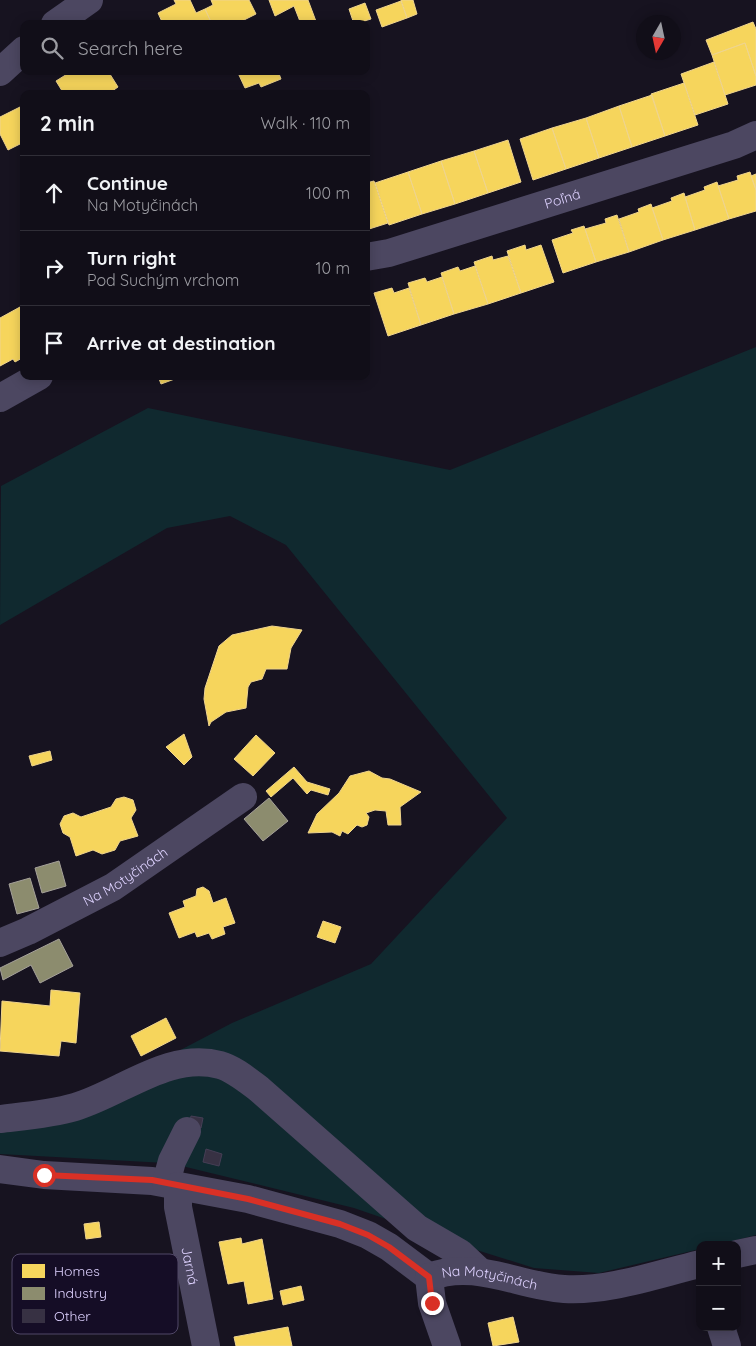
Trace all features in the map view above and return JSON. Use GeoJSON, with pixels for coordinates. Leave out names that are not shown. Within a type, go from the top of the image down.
{"type":"FeatureCollection","features":[{"type":"Feature","properties":{"kind":"street"},"geometry":{"type":"LineString","coordinates":[[61,20],[89,0]]}},
{"type":"Feature","properties":{"kind":"street"},"geometry":{"type":"LineString","coordinates":[[0,72],[20,54]]}},
{"type":"Feature","properties":{"kind":"street","name":"Poľná"},"geometry":{"type":"LineString","coordinates":[[370,256],[389,253],[715,151],[756,135]]}},
{"type":"Feature","properties":{"kind":"street"},"geometry":{"type":"LineString","coordinates":[[0,398],[32,380]]}},
{"type":"Feature","properties":{"kind":"street","name":"Na Motyčinách"},"geometry":{"type":"LineString","coordinates":[[0,943],[28,932],[113,887],[243,797]]}},
{"type":"Feature","properties":{"kind":"street"},"geometry":{"type":"LineString","coordinates":[[0,1118],[76,1107],[157,1072],[178,1065],[198,1063],[219,1065],[233,1070],[259,1089],[417,1228],[460,1253],[478,1270]]}},
{"type":"Feature","properties":{"kind":"street","name":"Jarná"},"geometry":{"type":"LineString","coordinates":[[187,1131],[172,1161],[172,1184],[206,1346]]}},
{"type":"Feature","properties":{"kind":"street","name":"Na Motyčinách"},"geometry":{"type":"LineString","coordinates":[[0,1169],[44,1175],[152,1180],[248,1199],[340,1224],[368,1235],[389,1247],[429,1277],[445,1271],[478,1270],[532,1284],[565,1289],[595,1288],[696,1265]]}},
{"type":"Feature","properties":{"kind":"street"},"geometry":{"type":"LineString","coordinates":[[741,1253],[756,1250]]}},
{"type":"Feature","properties":{"kind":"street"},"geometry":{"type":"LineString","coordinates":[[429,1277],[432,1303],[447,1346]]}},
{"type":"Feature","properties":{"kind":"street"},"geometry":{"type":"LineString","coordinates":[[722,1331],[727,1346]]}},
{"type":"Feature","properties":{"kind":"green space"},"geometry":{"type":"Polygon","coordinates":[[[756,347],[756,1235],[733,1241],[696,1241],[696,1250],[599,1273],[534,1268],[354,1208],[186,1167],[166,1163],[0,1154],[0,1110],[64,1103],[148,1067],[232,1023],[371,964],[507,818],[286,545],[230,516],[167,528],[0,625],[1,486],[148,408],[450,470],[756,347]]]}},
{"type":"Feature","properties":{"kind":"building: Homes"},"geometry":{"type":"Polygon","coordinates":[[[174,0],[190,0],[196,13],[205,9],[210,20],[161,20],[158,13],[176,4],[174,0]]]}},
{"type":"Feature","properties":{"kind":"building: Homes"},"geometry":{"type":"Polygon","coordinates":[[[211,0],[249,0],[256,14],[244,20],[210,20],[205,9],[213,5],[211,0]]]}},
{"type":"Feature","properties":{"kind":"building: Homes"},"geometry":{"type":"Polygon","coordinates":[[[269,0],[308,0],[316,20],[299,20],[294,6],[275,16],[269,0]]]}},
{"type":"Feature","properties":{"kind":"building: Homes"},"geometry":{"type":"Polygon","coordinates":[[[401,0],[413,0],[417,14],[407,18],[401,0]]]}},
{"type":"Feature","properties":{"kind":"building: Homes"},"geometry":{"type":"Polygon","coordinates":[[[401,1],[407,18],[382,27],[376,10],[401,1]]]}},
{"type":"Feature","properties":{"kind":"building: Homes"},"geometry":{"type":"Polygon","coordinates":[[[365,3],[371,19],[353,20],[349,9],[365,3]]]}},
{"type":"Feature","properties":{"kind":"building: Homes"},"geometry":{"type":"Polygon","coordinates":[[[753,22],[756,29],[756,76],[745,43],[712,55],[706,40],[753,22]]]}},
{"type":"Feature","properties":{"kind":"building: Homes"},"geometry":{"type":"Polygon","coordinates":[[[745,43],[756,76],[756,85],[725,95],[712,55],[745,43]]]}},
{"type":"Feature","properties":{"kind":"building: Homes"},"geometry":{"type":"Polygon","coordinates":[[[714,62],[728,104],[695,115],[681,74],[714,62]]]}},
{"type":"Feature","properties":{"kind":"building: Homes"},"geometry":{"type":"Polygon","coordinates":[[[66,75],[110,75],[118,87],[114,90],[62,90],[56,81],[66,75]]]}},
{"type":"Feature","properties":{"kind":"building: Homes"},"geometry":{"type":"Polygon","coordinates":[[[239,75],[280,75],[281,79],[261,87],[259,83],[245,88],[239,75]]]}},
{"type":"Feature","properties":{"kind":"building: Homes"},"geometry":{"type":"Polygon","coordinates":[[[684,83],[698,125],[665,136],[651,94],[684,83]]]}},
{"type":"Feature","properties":{"kind":"building: Homes"},"geometry":{"type":"Polygon","coordinates":[[[652,95],[665,136],[632,147],[619,106],[652,95]]]}},
{"type":"Feature","properties":{"kind":"building: Homes"},"geometry":{"type":"Polygon","coordinates":[[[619,106],[632,147],[599,158],[586,118],[619,106]]]}},
{"type":"Feature","properties":{"kind":"building: Homes"},"geometry":{"type":"Polygon","coordinates":[[[20,107],[20,144],[8,150],[0,134],[0,117],[20,107]]]}},
{"type":"Feature","properties":{"kind":"building: Homes"},"geometry":{"type":"Polygon","coordinates":[[[586,118],[599,158],[566,169],[552,128],[586,118]]]}},
{"type":"Feature","properties":{"kind":"building: Homes"},"geometry":{"type":"Polygon","coordinates":[[[552,128],[566,169],[533,180],[520,139],[552,128]]]}},
{"type":"Feature","properties":{"kind":"building: Homes"},"geometry":{"type":"Polygon","coordinates":[[[508,140],[521,182],[488,193],[474,151],[508,140]]]}},
{"type":"Feature","properties":{"kind":"building: Homes"},"geometry":{"type":"Polygon","coordinates":[[[474,151],[488,193],[455,204],[441,161],[474,151]]]}},
{"type":"Feature","properties":{"kind":"building: Homes"},"geometry":{"type":"Polygon","coordinates":[[[441,161],[455,204],[422,214],[408,172],[441,161]]]}},
{"type":"Feature","properties":{"kind":"building: Homes"},"geometry":{"type":"Polygon","coordinates":[[[408,172],[422,214],[389,225],[375,183],[408,172]]]}},
{"type":"Feature","properties":{"kind":"building: Homes"},"geometry":{"type":"Polygon","coordinates":[[[750,172],[756,190],[756,211],[729,219],[718,186],[738,180],[737,176],[750,172]]]}},
{"type":"Feature","properties":{"kind":"building: Homes"},"geometry":{"type":"Polygon","coordinates":[[[756,174],[756,190],[751,176],[756,174]]]}},
{"type":"Feature","properties":{"kind":"building: Homes"},"geometry":{"type":"Polygon","coordinates":[[[374,181],[388,223],[370,229],[370,182],[374,181]]]}},
{"type":"Feature","properties":{"kind":"building: Homes"},"geometry":{"type":"Polygon","coordinates":[[[717,182],[729,219],[695,230],[685,197],[705,190],[704,187],[717,182]]]}},
{"type":"Feature","properties":{"kind":"building: Homes"},"geometry":{"type":"Polygon","coordinates":[[[684,193],[695,230],[663,240],[652,208],[672,201],[671,198],[684,193]]]}},
{"type":"Feature","properties":{"kind":"building: Homes"},"geometry":{"type":"Polygon","coordinates":[[[651,204],[663,240],[629,252],[619,219],[639,212],[638,209],[651,204]]]}},
{"type":"Feature","properties":{"kind":"building: Homes"},"geometry":{"type":"Polygon","coordinates":[[[617,215],[629,252],[596,262],[585,229],[606,223],[605,219],[617,215]]]}},
{"type":"Feature","properties":{"kind":"building: Homes"},"geometry":{"type":"Polygon","coordinates":[[[584,226],[596,262],[563,273],[552,240],[573,233],[571,230],[584,226]]]}},
{"type":"Feature","properties":{"kind":"building: Homes"},"geometry":{"type":"Polygon","coordinates":[[[525,245],[526,250],[541,245],[554,282],[521,293],[507,251],[525,245]]]}},
{"type":"Feature","properties":{"kind":"building: Homes"},"geometry":{"type":"Polygon","coordinates":[[[492,256],[493,260],[508,256],[521,293],[488,304],[474,262],[492,256]]]}},
{"type":"Feature","properties":{"kind":"building: Homes"},"geometry":{"type":"Polygon","coordinates":[[[475,266],[488,304],[454,314],[441,273],[458,267],[460,271],[475,266]]]}},
{"type":"Feature","properties":{"kind":"building: Homes"},"geometry":{"type":"Polygon","coordinates":[[[442,277],[454,314],[421,325],[408,283],[425,278],[427,282],[442,277]]]}},
{"type":"Feature","properties":{"kind":"building: Homes"},"geometry":{"type":"Polygon","coordinates":[[[392,288],[394,293],[409,288],[421,325],[388,336],[374,293],[392,288]]]}},
{"type":"Feature","properties":{"kind":"building: Homes"},"geometry":{"type":"Polygon","coordinates":[[[20,307],[20,359],[15,362],[13,359],[0,366],[0,318],[20,307]]]}},
{"type":"Feature","properties":{"kind":"building: Homes"},"geometry":{"type":"Polygon","coordinates":[[[160,380],[172,380],[161,384],[160,380]]]}},
{"type":"Feature","properties":{"kind":"building: Homes"},"geometry":{"type":"Polygon","coordinates":[[[272,626],[302,630],[291,648],[287,669],[266,669],[262,679],[251,682],[248,687],[246,708],[226,712],[211,722],[209,726],[204,699],[205,688],[219,646],[232,635],[272,626]]]}},
{"type":"Feature","properties":{"kind":"building: Homes"},"geometry":{"type":"Polygon","coordinates":[[[184,734],[192,757],[184,765],[166,747],[184,734]]]}},
{"type":"Feature","properties":{"kind":"building: Homes"},"geometry":{"type":"Polygon","coordinates":[[[256,735],[275,753],[253,776],[234,759],[256,735]]]}},
{"type":"Feature","properties":{"kind":"building: Homes"},"geometry":{"type":"Polygon","coordinates":[[[50,751],[52,760],[32,766],[29,756],[50,751]]]}},
{"type":"Feature","properties":{"kind":"building: Homes"},"geometry":{"type":"Polygon","coordinates":[[[294,767],[307,782],[330,789],[328,795],[311,790],[307,794],[293,778],[271,797],[266,791],[294,767]]]}},
{"type":"Feature","properties":{"kind":"building: Homes"},"geometry":{"type":"Polygon","coordinates":[[[369,771],[382,778],[390,779],[421,792],[400,807],[401,825],[388,825],[386,811],[375,810],[366,813],[369,817],[367,825],[362,827],[357,825],[348,834],[342,831],[340,836],[332,832],[308,833],[317,814],[339,793],[350,776],[369,771]]]}},
{"type":"Feature","properties":{"kind":"building: Homes"},"geometry":{"type":"Polygon","coordinates":[[[124,797],[133,800],[136,810],[131,818],[138,836],[120,841],[115,850],[102,854],[93,850],[76,856],[70,837],[63,833],[60,824],[64,816],[73,813],[81,817],[111,807],[116,799],[124,797]]]}},
{"type":"Feature","properties":{"kind":"building: Homes"},"geometry":{"type":"Polygon","coordinates":[[[203,887],[209,891],[213,903],[226,898],[235,923],[223,927],[225,934],[212,939],[209,933],[197,937],[195,932],[179,938],[169,913],[185,907],[183,901],[196,896],[197,889],[203,887]]]}},
{"type":"Feature","properties":{"kind":"building: Homes"},"geometry":{"type":"Polygon","coordinates":[[[323,921],[341,927],[335,943],[317,937],[323,921]]]}},
{"type":"Feature","properties":{"kind":"building: Homes"},"geometry":{"type":"Polygon","coordinates":[[[51,990],[80,993],[76,1043],[61,1041],[59,1056],[0,1051],[2,1001],[50,1006],[51,990]]]}},
{"type":"Feature","properties":{"kind":"building: Homes"},"geometry":{"type":"Polygon","coordinates":[[[166,1018],[176,1038],[141,1056],[131,1036],[166,1018]]]}},
{"type":"Feature","properties":{"kind":"building: Homes"},"geometry":{"type":"Polygon","coordinates":[[[99,1222],[101,1237],[86,1239],[84,1224],[99,1222]]]}},
{"type":"Feature","properties":{"kind":"building: Homes"},"geometry":{"type":"Polygon","coordinates":[[[241,1238],[242,1244],[262,1239],[273,1299],[248,1304],[244,1281],[228,1284],[219,1242],[241,1238]]]}},
{"type":"Feature","properties":{"kind":"building: Homes"},"geometry":{"type":"Polygon","coordinates":[[[301,1286],[304,1300],[283,1305],[280,1291],[301,1286]]]}},
{"type":"Feature","properties":{"kind":"building: Homes"},"geometry":{"type":"Polygon","coordinates":[[[513,1317],[519,1342],[493,1346],[488,1323],[513,1317]]]}},
{"type":"Feature","properties":{"kind":"building: Homes"},"geometry":{"type":"Polygon","coordinates":[[[288,1327],[292,1346],[236,1346],[234,1337],[288,1327]]]}},
{"type":"Feature","properties":{"kind":"building: Industry"},"geometry":{"type":"Polygon","coordinates":[[[269,798],[288,821],[263,841],[244,819],[269,798]]]}},
{"type":"Feature","properties":{"kind":"building: Industry"},"geometry":{"type":"Polygon","coordinates":[[[59,861],[66,886],[42,893],[35,868],[59,861]]]}},
{"type":"Feature","properties":{"kind":"building: Industry"},"geometry":{"type":"Polygon","coordinates":[[[30,878],[39,908],[17,914],[9,884],[30,878]]]}},
{"type":"Feature","properties":{"kind":"building: Industry"},"geometry":{"type":"Polygon","coordinates":[[[59,939],[73,966],[40,983],[31,965],[3,980],[0,968],[59,939]]]}},
{"type":"Feature","properties":{"kind":"building: Other"},"geometry":{"type":"Polygon","coordinates":[[[191,1116],[203,1118],[201,1128],[189,1127],[191,1116]]]}},
{"type":"Feature","properties":{"kind":"building: Other"},"geometry":{"type":"Polygon","coordinates":[[[206,1149],[222,1154],[219,1166],[203,1162],[206,1149]]]}},
{"type":"Feature","properties":{"kind":"route"},"geometry":{"type":"LineString","coordinates":[[44,1175],[152,1180],[248,1199],[340,1224],[368,1235],[389,1247],[429,1277],[432,1303]]}}]}
